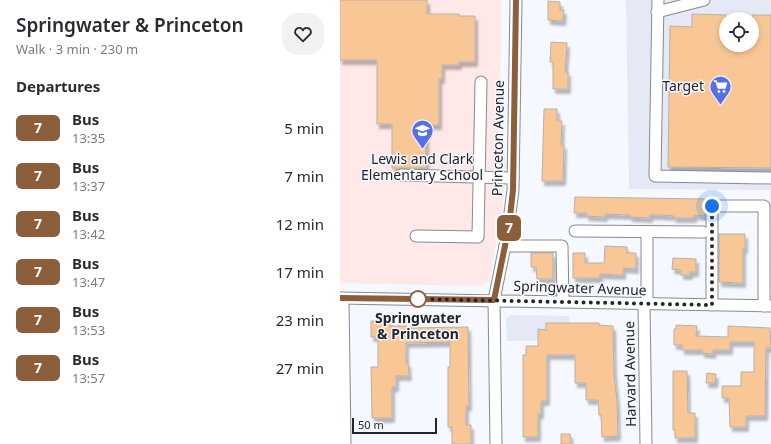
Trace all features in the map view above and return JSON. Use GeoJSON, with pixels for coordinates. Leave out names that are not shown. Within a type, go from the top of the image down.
{"type":"FeatureCollection","features":[{"type":"Feature","properties":{"kind":"street","name":"Princeton Avenue"},"geometry":{"type":"LineString","coordinates":[[496,444],[494,300],[511,215],[516,0]]}},
{"type":"Feature","properties":{"kind":"street"},"geometry":{"type":"LineString","coordinates":[[658,0],[655,176],[771,178]]}},
{"type":"Feature","properties":{"kind":"street"},"geometry":{"type":"LineString","coordinates":[[657,12],[704,0]]}},
{"type":"Feature","properties":{"kind":"street"},"geometry":{"type":"LineString","coordinates":[[416,236],[478,237],[481,82]]}},
{"type":"Feature","properties":{"kind":"street"},"geometry":{"type":"LineString","coordinates":[[401,175],[513,178]]}},
{"type":"Feature","properties":{"kind":"street"},"geometry":{"type":"LineString","coordinates":[[712,305],[712,206],[764,206],[767,306]]}},
{"type":"Feature","properties":{"kind":"street"},"geometry":{"type":"LineString","coordinates":[[575,231],[703,232]]}},
{"type":"Feature","properties":{"kind":"street","name":"Harvard Avenue"},"geometry":{"type":"LineString","coordinates":[[646,444],[645,304],[647,232]]}},
{"type":"Feature","properties":{"kind":"street"},"geometry":{"type":"LineString","coordinates":[[505,246],[562,246],[562,302]]}},
{"type":"Feature","properties":{"kind":"street"},"geometry":{"type":"LineString","coordinates":[[342,298],[345,444]]}},
{"type":"Feature","properties":{"kind":"street","name":"Springwater Avenue"},"geometry":{"type":"LineString","coordinates":[[342,298],[767,306]]}},
{"type":"Feature","properties":{"kind":"shaded area","name":"Lewis and Clark Elementary School"},"geometry":{"type":"Polygon","coordinates":[[[340,0],[501,0],[500,139],[507,164],[501,218],[489,281],[481,286],[340,283],[340,0]]]}},
{"type":"Feature","properties":{"kind":"shaded area"},"geometry":{"type":"Polygon","coordinates":[[[626,0],[771,0],[771,293],[770,190],[629,189],[626,0]]]}},
{"type":"Feature","properties":{"kind":"shaded area"},"geometry":{"type":"Polygon","coordinates":[[[512,315],[569,316],[569,341],[507,341],[506,319],[512,315]]]}},
{"type":"Feature","properties":{"kind":"building"},"geometry":{"type":"Polygon","coordinates":[[[340,0],[427,0],[427,14],[459,14],[459,16],[475,16],[475,62],[459,62],[459,65],[442,65],[442,79],[439,79],[439,125],[426,125],[426,168],[392,168],[392,124],[377,124],[377,60],[340,60],[340,0]]]}},
{"type":"Feature","properties":{"kind":"building"},"geometry":{"type":"Polygon","coordinates":[[[548,1],[560,2],[560,10],[564,10],[563,21],[548,20],[548,1]]]}},
{"type":"Feature","properties":{"kind":"building","name":"Target"},"geometry":{"type":"Polygon","coordinates":[[[692,14],[719,15],[719,52],[759,52],[759,15],[771,15],[771,168],[668,167],[670,26],[692,27],[692,14]]]}},
{"type":"Feature","properties":{"kind":"building"},"geometry":{"type":"Polygon","coordinates":[[[551,42],[567,43],[565,72],[568,72],[568,89],[553,89],[553,62],[550,62],[551,42]]]}},
{"type":"Feature","properties":{"kind":"building"},"geometry":{"type":"Polygon","coordinates":[[[544,109],[557,109],[557,121],[562,121],[561,145],[564,145],[563,181],[542,181],[544,109]]]}},
{"type":"Feature","properties":{"kind":"building"},"geometry":{"type":"Polygon","coordinates":[[[575,197],[705,199],[705,216],[694,215],[694,218],[674,218],[674,216],[650,215],[650,218],[630,217],[630,215],[605,214],[605,217],[586,216],[587,213],[574,213],[575,197]]]}},
{"type":"Feature","properties":{"kind":"building"},"geometry":{"type":"Polygon","coordinates":[[[719,234],[745,234],[745,249],[743,249],[743,283],[719,282],[719,234]]]}},
{"type":"Feature","properties":{"kind":"building"},"geometry":{"type":"Polygon","coordinates":[[[605,246],[627,247],[627,253],[636,253],[636,269],[623,268],[623,275],[600,274],[600,278],[573,278],[573,253],[585,253],[585,263],[604,263],[605,246]]]}},
{"type":"Feature","properties":{"kind":"building"},"geometry":{"type":"Polygon","coordinates":[[[531,253],[553,253],[553,279],[537,279],[536,267],[531,267],[531,253]]]}},
{"type":"Feature","properties":{"kind":"building"},"geometry":{"type":"Polygon","coordinates":[[[673,258],[696,259],[696,272],[690,272],[690,275],[681,275],[681,270],[672,269],[673,258]]]}},
{"type":"Feature","properties":{"kind":"building"},"geometry":{"type":"Polygon","coordinates":[[[371,321],[390,321],[390,326],[407,326],[407,328],[468,327],[469,406],[466,406],[466,425],[471,425],[471,444],[452,444],[452,427],[448,427],[448,367],[450,367],[450,342],[406,343],[406,363],[408,363],[409,376],[396,376],[396,387],[392,387],[392,418],[372,418],[371,367],[378,367],[378,337],[371,337],[371,321]]]}},
{"type":"Feature","properties":{"kind":"building"},"geometry":{"type":"Polygon","coordinates":[[[546,323],[599,323],[599,325],[613,326],[618,436],[602,437],[601,415],[599,415],[598,400],[586,400],[586,383],[575,383],[575,355],[547,355],[547,401],[541,401],[541,414],[538,414],[538,437],[523,437],[523,355],[526,355],[526,346],[538,346],[538,329],[546,330],[546,323]]]}},
{"type":"Feature","properties":{"kind":"building"},"geometry":{"type":"Polygon","coordinates":[[[676,325],[697,326],[696,336],[728,337],[728,326],[770,328],[771,348],[766,348],[765,416],[746,416],[746,427],[730,427],[729,398],[722,398],[722,386],[741,386],[741,372],[754,372],[754,342],[730,342],[730,350],[713,350],[713,354],[702,353],[702,350],[682,350],[682,345],[674,345],[674,329],[676,329],[676,325]]]}},
{"type":"Feature","properties":{"kind":"building"},"geometry":{"type":"Polygon","coordinates":[[[673,371],[687,371],[688,413],[695,413],[695,438],[675,438],[675,430],[673,430],[673,371]]]}},
{"type":"Feature","properties":{"kind":"building"},"geometry":{"type":"Polygon","coordinates":[[[707,373],[716,374],[715,383],[706,383],[707,373]]]}},
{"type":"Feature","properties":{"kind":"building"},"geometry":{"type":"Polygon","coordinates":[[[561,434],[570,434],[571,444],[561,444],[561,434]]]}},
{"type":"Feature","properties":{"kind":"bus line","name":"7"},"geometry":{"type":"LineString","coordinates":[[340,298],[494,300],[511,215],[513,190],[516,0]]}},
{"type":"Feature","properties":{"kind":"place","name":"Target"},"geometry":{"type":"Point","coordinates":[720,106]}},
{"type":"Feature","properties":{"kind":"place","name":"Lewis and Clark Elementary School"},"geometry":{"type":"Point","coordinates":[422,150]}},
{"type":"Feature","properties":{"kind":"place","name":"Springwater & Princeton"},"geometry":{"type":"Point","coordinates":[418,299]}},
{"type":"Feature","properties":{"kind":"route"},"geometry":{"type":"LineString","coordinates":[[418,299],[712,305],[712,206]]}}]}
